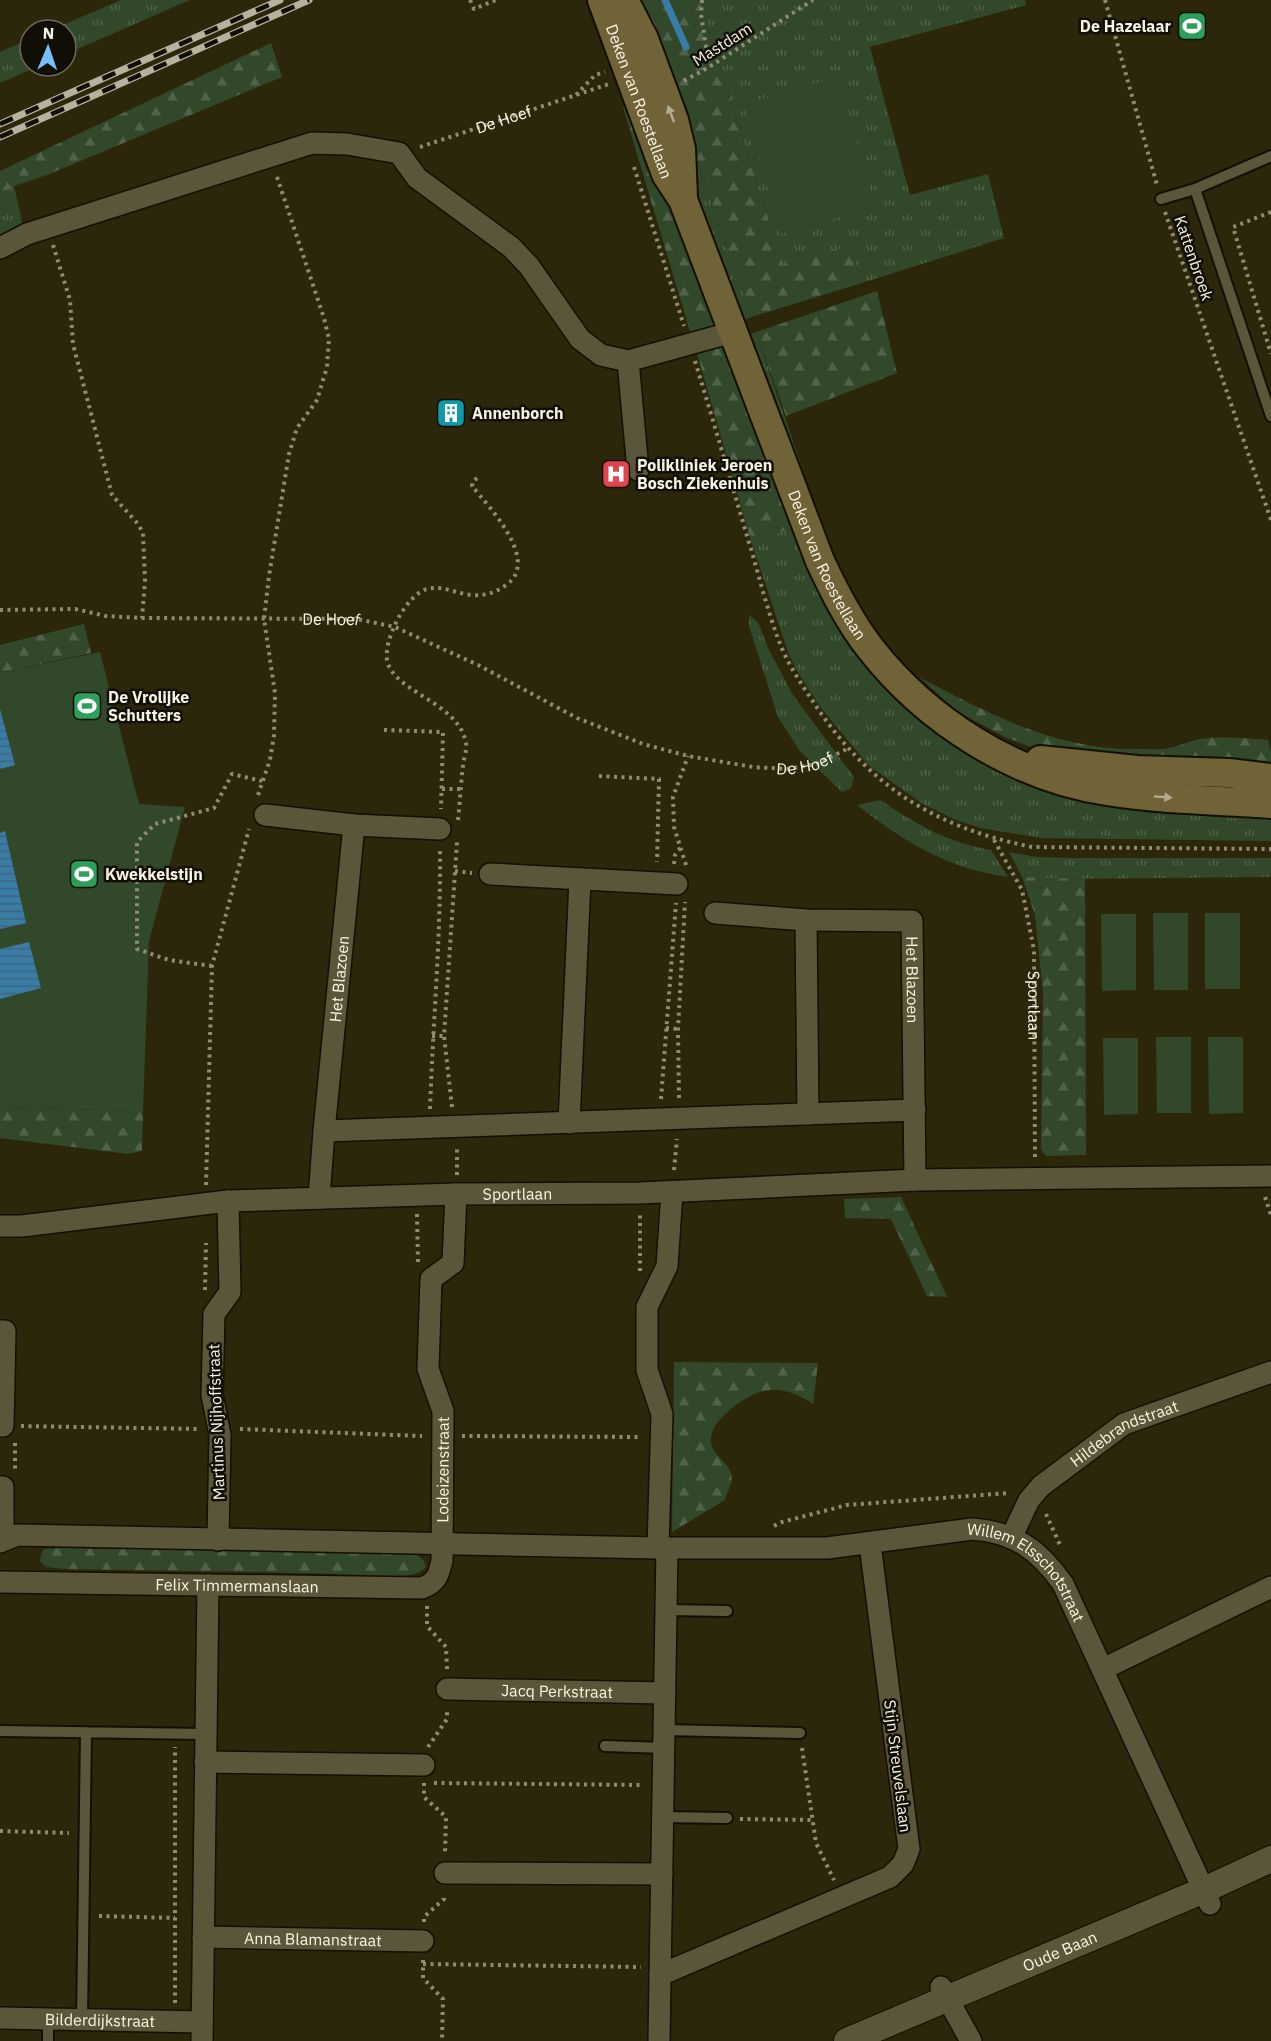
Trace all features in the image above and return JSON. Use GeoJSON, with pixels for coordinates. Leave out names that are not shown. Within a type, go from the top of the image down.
{"type":"FeatureCollection","features":[{"type":"Feature","properties":{"kind":"main road","name":"Deken van Roestellaan"},"geometry":{"type":"LineString","coordinates":[[602,0],[666,174],[683,200],[820,561],[846,611],[869,647],[912,694],[944,720],[1026,768],[1066,783],[1137,796],[1271,804]]}},
{"type":"Feature","properties":{"kind":"main road","name":"Deken van Roestellaan"},"geometry":{"type":"LineString","coordinates":[[624,0],[644,39],[674,120],[681,149],[683,200]]}},
{"type":"Feature","properties":{"kind":"main road","name":"Deken van Roestellaan"},"geometry":{"type":"LineString","coordinates":[[988,747],[1030,758],[1070,764],[1137,770],[1229,773],[1271,778]]}},
{"type":"Feature","properties":{"kind":"street"},"geometry":{"type":"LineString","coordinates":[[0,248],[47,227],[312,143],[347,144],[399,153],[417,178],[511,247],[530,266],[580,339],[601,355],[628,361],[733,332]]}},
{"type":"Feature","properties":{"kind":"street"},"geometry":{"type":"LineString","coordinates":[[628,361],[638,470]]}},
{"type":"Feature","properties":{"kind":"street"},"geometry":{"type":"LineString","coordinates":[[258,814],[354,825],[449,827]]}},
{"type":"Feature","properties":{"kind":"street","name":"Het Blazoen"},"geometry":{"type":"LineString","coordinates":[[320,1198],[324,1131],[354,825]]}},
{"type":"Feature","properties":{"kind":"street"},"geometry":{"type":"LineString","coordinates":[[490,874],[676,886]]}},
{"type":"Feature","properties":{"kind":"street"},"geometry":{"type":"LineString","coordinates":[[569,1123],[580,880]]}},
{"type":"Feature","properties":{"kind":"street","name":"Het Blazoen"},"geometry":{"type":"LineString","coordinates":[[715,913],[806,920],[912,921],[915,1180]]}},
{"type":"Feature","properties":{"kind":"street"},"geometry":{"type":"LineString","coordinates":[[806,920],[808,1114]]}},
{"type":"Feature","properties":{"kind":"street"},"geometry":{"type":"LineString","coordinates":[[324,1131],[915,1110]]}},
{"type":"Feature","properties":{"kind":"street","name":"Sportlaan"},"geometry":{"type":"LineString","coordinates":[[0,1226],[22,1226],[228,1200],[456,1194],[640,1193],[915,1180],[1271,1176]]}},
{"type":"Feature","properties":{"kind":"street"},"geometry":{"type":"LineString","coordinates":[[659,2041],[666,1610],[662,1414],[647,1370],[647,1307],[667,1266],[672,1192]]}},
{"type":"Feature","properties":{"kind":"street"},"geometry":{"type":"LineString","coordinates":[[431,1279],[453,1263],[456,1194]]}},
{"type":"Feature","properties":{"kind":"street","name":"Martinus Nijhoffstraat"},"geometry":{"type":"LineString","coordinates":[[218,1540],[219,1429],[212,1395],[214,1314],[230,1292],[228,1200]]}},
{"type":"Feature","properties":{"kind":"street","name":"Lodeizenstraat"},"geometry":{"type":"LineString","coordinates":[[431,1279],[428,1369],[443,1411],[442,1544]]}},
{"type":"Feature","properties":{"kind":"street"},"geometry":{"type":"LineString","coordinates":[[0,1331],[5,1331],[1,1426]]}},
{"type":"Feature","properties":{"kind":"street","name":"Hildebrandstraat"},"geometry":{"type":"LineString","coordinates":[[1011,1538],[1029,1500],[1041,1486],[1124,1424],[1271,1372]]}},
{"type":"Feature","properties":{"kind":"street"},"geometry":{"type":"LineString","coordinates":[[2,1487],[2,1541],[17,1535],[663,1548]]}},
{"type":"Feature","properties":{"kind":"street","name":"Willem Elsschotstraat"},"geometry":{"type":"LineString","coordinates":[[663,1548],[827,1548],[972,1529],[993,1531],[1031,1548],[1049,1564],[1063,1584],[1207,1897]]}},
{"type":"Feature","properties":{"kind":"street"},"geometry":{"type":"LineString","coordinates":[[422,1588],[432,1584],[438,1577],[442,1561],[442,1544]]}},
{"type":"Feature","properties":{"kind":"street","name":"Stijn Streuvelslaan"},"geometry":{"type":"LineString","coordinates":[[660,1971],[890,1877],[903,1864],[909,1849],[870,1544]]}},
{"type":"Feature","properties":{"kind":"street","name":"Felix Timmermanslaan"},"geometry":{"type":"LineString","coordinates":[[0,1582],[422,1588]]}},
{"type":"Feature","properties":{"kind":"street"},"geometry":{"type":"LineString","coordinates":[[202,2032],[208,1584]]}},
{"type":"Feature","properties":{"kind":"street"},"geometry":{"type":"LineString","coordinates":[[1103,1669],[1271,1587]]}},
{"type":"Feature","properties":{"kind":"street","name":"Jacq Perkstraat"},"geometry":{"type":"LineString","coordinates":[[447,1689],[665,1693]]}},
{"type":"Feature","properties":{"kind":"street"},"geometry":{"type":"LineString","coordinates":[[205,1762],[424,1774]]}},
{"type":"Feature","properties":{"kind":"street","name":"Oude Baan"},"geometry":{"type":"LineString","coordinates":[[847,2041],[944,1992],[1207,1897],[1271,1859]]}},
{"type":"Feature","properties":{"kind":"street"},"geometry":{"type":"LineString","coordinates":[[445,1873],[662,1874]]}},
{"type":"Feature","properties":{"kind":"street","name":"Anna Blamanstraat"},"geometry":{"type":"LineString","coordinates":[[203,1937],[423,1941]]}},
{"type":"Feature","properties":{"kind":"street"},"geometry":{"type":"LineString","coordinates":[[944,1992],[971,2041]]}},
{"type":"Feature","properties":{"kind":"street","name":"Bilderdijkstraat"},"geometry":{"type":"LineString","coordinates":[[0,2018],[174,2022],[202,2032]]}},
{"type":"Feature","properties":{"kind":"lane"},"geometry":{"type":"LineString","coordinates":[[1161,199],[1195,189],[1271,156]]}},
{"type":"Feature","properties":{"kind":"lane"},"geometry":{"type":"LineString","coordinates":[[1195,189],[1271,416]]}},
{"type":"Feature","properties":{"kind":"lane"},"geometry":{"type":"LineString","coordinates":[[666,1610],[728,1611]]}},
{"type":"Feature","properties":{"kind":"lane"},"geometry":{"type":"LineString","coordinates":[[0,1731],[206,1734]]}},
{"type":"Feature","properties":{"kind":"lane"},"geometry":{"type":"LineString","coordinates":[[82,2020],[86,1732]]}},
{"type":"Feature","properties":{"kind":"lane"},"geometry":{"type":"LineString","coordinates":[[605,1746],[664,1739],[800,1733]]}},
{"type":"Feature","properties":{"kind":"lane"},"geometry":{"type":"LineString","coordinates":[[663,1817],[727,1818]]}},
{"type":"Feature","properties":{"kind":"lane"},"geometry":{"type":"LineString","coordinates":[[48,2019],[48,2041]]}},
{"type":"Feature","properties":{"kind":"path"},"geometry":{"type":"LineString","coordinates":[[470,0],[474,9],[496,0]]}},
{"type":"Feature","properties":{"kind":"path"},"geometry":{"type":"LineString","coordinates":[[702,0],[701,14],[709,68]]}},
{"type":"Feature","properties":{"kind":"path","name":"Mastdam"},"geometry":{"type":"LineString","coordinates":[[680,83],[709,68],[813,0]]}},
{"type":"Feature","properties":{"kind":"path","name":"Kattenbroek"},"geometry":{"type":"LineString","coordinates":[[1105,0],[1161,199],[1271,517]]}},
{"type":"Feature","properties":{"kind":"path","name":"De Hoef"},"geometry":{"type":"LineString","coordinates":[[399,153],[609,84]]}},
{"type":"Feature","properties":{"kind":"path"},"geometry":{"type":"LineString","coordinates":[[206,1203],[212,966],[258,814],[262,781],[270,760],[274,735],[275,693],[264,619],[289,454],[297,428],[317,400],[327,367],[329,339],[270,156]]}},
{"type":"Feature","properties":{"kind":"path"},"geometry":{"type":"LineString","coordinates":[[1271,212],[1233,227],[1271,354]]}},
{"type":"Feature","properties":{"kind":"path"},"geometry":{"type":"LineString","coordinates":[[47,227],[70,300],[73,345],[112,495],[138,524],[143,533],[145,581],[142,618]]}},
{"type":"Feature","properties":{"kind":"path"},"geometry":{"type":"LineString","coordinates":[[430,1128],[432,1036],[440,906],[449,827],[461,789],[466,743],[451,715],[435,702],[413,691],[392,673],[386,653],[403,610],[414,597],[428,589],[447,588],[472,595],[494,594],[512,581],[518,563],[516,546],[472,486],[473,481],[480,476]]}},
{"type":"Feature","properties":{"kind":"path","name":"De Hoef"},"geometry":{"type":"LineString","coordinates":[[0,610],[75,609],[106,616],[142,618],[357,619],[395,627],[478,666],[578,718],[643,744],[688,756],[753,767],[787,769],[816,764],[847,749]]}},
{"type":"Feature","properties":{"kind":"path"},"geometry":{"type":"LineString","coordinates":[[384,730],[443,732],[442,789],[449,827]]}},
{"type":"Feature","properties":{"kind":"path"},"geometry":{"type":"LineString","coordinates":[[672,1192],[666,1028],[676,886],[686,865],[674,827],[674,797],[688,756]]}},
{"type":"Feature","properties":{"kind":"path"},"geometry":{"type":"LineString","coordinates":[[212,966],[170,960],[137,949],[137,842],[155,824],[214,808],[232,774],[262,781]]}},
{"type":"Feature","properties":{"kind":"path"},"geometry":{"type":"LineString","coordinates":[[598,776],[659,779],[676,886],[678,1029],[669,1118]]}},
{"type":"Feature","properties":{"kind":"path"},"geometry":{"type":"LineString","coordinates":[[442,789],[461,789]]}},
{"type":"Feature","properties":{"kind":"path","name":"Sportlaan"},"geometry":{"type":"LineString","coordinates":[[994,839],[1022,890],[1034,950],[1035,1179]]}},
{"type":"Feature","properties":{"kind":"path"},"geometry":{"type":"LineString","coordinates":[[457,846],[444,1036],[458,1153]]}},
{"type":"Feature","properties":{"kind":"path"},"geometry":{"type":"LineString","coordinates":[[666,1028],[678,1029]]}},
{"type":"Feature","properties":{"kind":"path"},"geometry":{"type":"LineString","coordinates":[[432,1036],[444,1036]]}},
{"type":"Feature","properties":{"kind":"path"},"geometry":{"type":"LineString","coordinates":[[640,1193],[640,1287],[647,1307]]}},
{"type":"Feature","properties":{"kind":"path"},"geometry":{"type":"LineString","coordinates":[[417,1195],[418,1279],[431,1279]]}},
{"type":"Feature","properties":{"kind":"path"},"geometry":{"type":"LineString","coordinates":[[1,1426],[219,1429],[443,1436],[662,1437]]}},
{"type":"Feature","properties":{"kind":"path"},"geometry":{"type":"LineString","coordinates":[[1,1426],[15,1439],[16,1478],[2,1487]]}},
{"type":"Feature","properties":{"kind":"path"},"geometry":{"type":"LineString","coordinates":[[422,1588],[427,1604],[427,1626],[447,1647],[447,1719],[425,1751],[424,1774],[424,1797],[446,1817],[444,1899],[424,1917],[423,1941],[423,1978],[443,1999],[442,2041]]}},
{"type":"Feature","properties":{"kind":"path"},"geometry":{"type":"LineString","coordinates":[[800,1733],[816,1843],[842,1897]]}},
{"type":"Feature","properties":{"kind":"path"},"geometry":{"type":"LineString","coordinates":[[174,2022],[175,1734]]}},
{"type":"Feature","properties":{"kind":"path"},"geometry":{"type":"LineString","coordinates":[[424,1774],[664,1785]]}},
{"type":"Feature","properties":{"kind":"path"},"geometry":{"type":"LineString","coordinates":[[727,1818],[813,1820]]}},
{"type":"Feature","properties":{"kind":"path"},"geometry":{"type":"LineString","coordinates":[[0,1831],[85,1833]]}},
{"type":"Feature","properties":{"kind":"path"},"geometry":{"type":"LineString","coordinates":[[83,1916],[175,1918]]}},
{"type":"Feature","properties":{"kind":"path"},"geometry":{"type":"LineString","coordinates":[[423,1964],[660,1971]]}},
{"type":"Feature","properties":{"kind":"green space"},"geometry":{"type":"Polygon","coordinates":[[[121,0],[190,0],[78,49],[78,18],[121,0]]]}},
{"type":"Feature","properties":{"kind":"green space"},"geometry":{"type":"Polygon","coordinates":[[[625,0],[642,0],[751,317],[743,320],[625,0]]]}},
{"type":"Feature","properties":{"kind":"green space"},"geometry":{"type":"Polygon","coordinates":[[[642,0],[699,0],[782,263],[789,264],[837,249],[851,249],[862,283],[751,317],[642,0]]]}},
{"type":"Feature","properties":{"kind":"green space"},"geometry":{"type":"Polygon","coordinates":[[[699,0],[1025,0],[1026,5],[870,47],[910,195],[988,174],[1004,238],[862,283],[851,250],[831,251],[782,264],[699,0]]]}},
{"type":"Feature","properties":{"kind":"green space"},"geometry":{"type":"Polygon","coordinates":[[[271,43],[282,77],[47,175],[14,186],[0,194],[0,171],[271,43]]]}},
{"type":"Feature","properties":{"kind":"green space"},"geometry":{"type":"Polygon","coordinates":[[[18,44],[18,75],[0,83],[0,52],[18,44]]]}},
{"type":"Feature","properties":{"kind":"green space"},"geometry":{"type":"Polygon","coordinates":[[[838,77],[875,207],[781,234],[744,104],[838,77]]]}},
{"type":"Feature","properties":{"kind":"green space"},"geometry":{"type":"Polygon","coordinates":[[[633,104],[715,328],[691,335],[623,107],[633,104]]]}},
{"type":"Feature","properties":{"kind":"green space"},"geometry":{"type":"Polygon","coordinates":[[[14,186],[23,226],[0,235],[0,194],[14,186]]]}},
{"type":"Feature","properties":{"kind":"green space"},"geometry":{"type":"Polygon","coordinates":[[[877,291],[897,373],[786,416],[756,332],[877,291]]]}},
{"type":"Feature","properties":{"kind":"green space"},"geometry":{"type":"Polygon","coordinates":[[[756,332],[826,539],[749,335],[756,332]]]}},
{"type":"Feature","properties":{"kind":"green space"},"geometry":{"type":"Polygon","coordinates":[[[721,343],[792,529],[751,541],[696,350],[721,343]]]}},
{"type":"Feature","properties":{"kind":"green space"},"geometry":{"type":"Polygon","coordinates":[[[792,529],[823,600],[850,645],[909,708],[964,751],[1030,784],[1271,810],[1271,841],[1041,838],[981,828],[956,820],[923,804],[869,766],[821,708],[789,655],[751,541],[792,529]]]}},
{"type":"Feature","properties":{"kind":"green space"},"geometry":{"type":"Polygon","coordinates":[[[749,615],[758,622],[768,648],[793,695],[854,777],[851,788],[842,792],[799,750],[778,717],[749,626],[749,615]]]}},
{"type":"Feature","properties":{"kind":"green space"},"geometry":{"type":"Polygon","coordinates":[[[84,624],[91,653],[0,673],[0,645],[84,624]]]}},
{"type":"Feature","properties":{"kind":"green space","name":"Kwekkelstijn"},"geometry":{"type":"Polygon","coordinates":[[[100,652],[139,804],[185,807],[149,941],[143,1111],[0,1107],[0,673],[100,652]]]}},
{"type":"Feature","properties":{"kind":"green space"},"geometry":{"type":"Polygon","coordinates":[[[919,677],[999,717],[1026,728],[1082,744],[1111,748],[1158,749],[1209,738],[1268,740],[1271,768],[1164,761],[1034,748],[1007,738],[958,712],[919,677]]]}},
{"type":"Feature","properties":{"kind":"green space"},"geometry":{"type":"Polygon","coordinates":[[[880,800],[946,837],[991,850],[1008,877],[966,867],[927,852],[857,805],[880,800]]]}},
{"type":"Feature","properties":{"kind":"green space"},"geometry":{"type":"Polygon","coordinates":[[[1009,852],[1037,857],[1068,858],[1271,858],[1271,877],[1053,879],[1022,877],[1009,852]]]}},
{"type":"Feature","properties":{"kind":"green space"},"geometry":{"type":"Polygon","coordinates":[[[1022,877],[1085,879],[1086,1155],[1046,1156],[1041,1149],[1043,992],[1035,915],[1022,877]]]}},
{"type":"Feature","properties":{"kind":"green space"},"geometry":{"type":"Polygon","coordinates":[[[1153,913],[1188,913],[1188,990],[1154,990],[1153,913]]]}},
{"type":"Feature","properties":{"kind":"green space"},"geometry":{"type":"Polygon","coordinates":[[[1205,913],[1240,913],[1240,989],[1205,989],[1205,913]]]}},
{"type":"Feature","properties":{"kind":"green space"},"geometry":{"type":"Polygon","coordinates":[[[1101,914],[1136,914],[1136,990],[1102,991],[1101,914]]]}},
{"type":"Feature","properties":{"kind":"green space"},"geometry":{"type":"Polygon","coordinates":[[[1156,1037],[1191,1037],[1191,1113],[1157,1113],[1156,1037]]]}},
{"type":"Feature","properties":{"kind":"green space"},"geometry":{"type":"Polygon","coordinates":[[[1208,1037],[1243,1037],[1243,1113],[1209,1114],[1208,1037]]]}},
{"type":"Feature","properties":{"kind":"green space"},"geometry":{"type":"Polygon","coordinates":[[[1103,1038],[1138,1038],[1138,1114],[1104,1115],[1103,1038]]]}},
{"type":"Feature","properties":{"kind":"green space"},"geometry":{"type":"Polygon","coordinates":[[[0,1107],[143,1111],[142,1151],[128,1154],[0,1138],[0,1107]]]}},
{"type":"Feature","properties":{"kind":"green space"},"geometry":{"type":"Polygon","coordinates":[[[901,1197],[947,1297],[927,1296],[891,1219],[845,1218],[844,1199],[901,1197]]]}},
{"type":"Feature","properties":{"kind":"green space"},"geometry":{"type":"Polygon","coordinates":[[[674,1362],[818,1363],[813,1404],[802,1397],[782,1390],[763,1391],[743,1400],[720,1419],[713,1429],[711,1440],[714,1450],[729,1468],[732,1477],[725,1500],[672,1532],[674,1362]]]}},
{"type":"Feature","properties":{"kind":"green space"},"geometry":{"type":"Polygon","coordinates":[[[44,1549],[408,1553],[420,1557],[426,1567],[406,1576],[389,1576],[64,1569],[46,1567],[40,1561],[44,1549]]]}},
{"type":"Feature","properties":{"kind":"water"},"geometry":{"type":"Polygon","coordinates":[[[0,709],[15,765],[0,769],[0,709]]]}},
{"type":"Feature","properties":{"kind":"water"},"geometry":{"type":"Polygon","coordinates":[[[5,831],[26,923],[0,929],[0,833],[5,831]]]}},
{"type":"Feature","properties":{"kind":"water"},"geometry":{"type":"Polygon","coordinates":[[[29,942],[41,988],[0,999],[0,949],[29,942]]]}},
{"type":"Feature","properties":{"kind":"waterway"},"geometry":{"type":"LineString","coordinates":[[665,0],[686,47]]}},
{"type":"Feature","properties":{"kind":"railway"},"geometry":{"type":"LineString","coordinates":[[0,124],[280,0]]}},
{"type":"Feature","properties":{"kind":"railway"},"geometry":{"type":"LineString","coordinates":[[0,137],[309,0]]}},
{"type":"Feature","properties":{"kind":"place","name":"De Hazelaar"},"geometry":{"type":"Point","coordinates":[1192,26]}},
{"type":"Feature","properties":{"kind":"place","name":"Annenborch"},"geometry":{"type":"Point","coordinates":[451,413]}},
{"type":"Feature","properties":{"kind":"place","name":"Polikliniek Jeroen Bosch Ziekenhuis"},"geometry":{"type":"Point","coordinates":[616,474]}},
{"type":"Feature","properties":{"kind":"place","name":"De Vrolijke Schutters"},"geometry":{"type":"Point","coordinates":[87,706]}},
{"type":"Feature","properties":{"kind":"place","name":"Kwekkelstijn"},"geometry":{"type":"Point","coordinates":[84,874]}}]}
